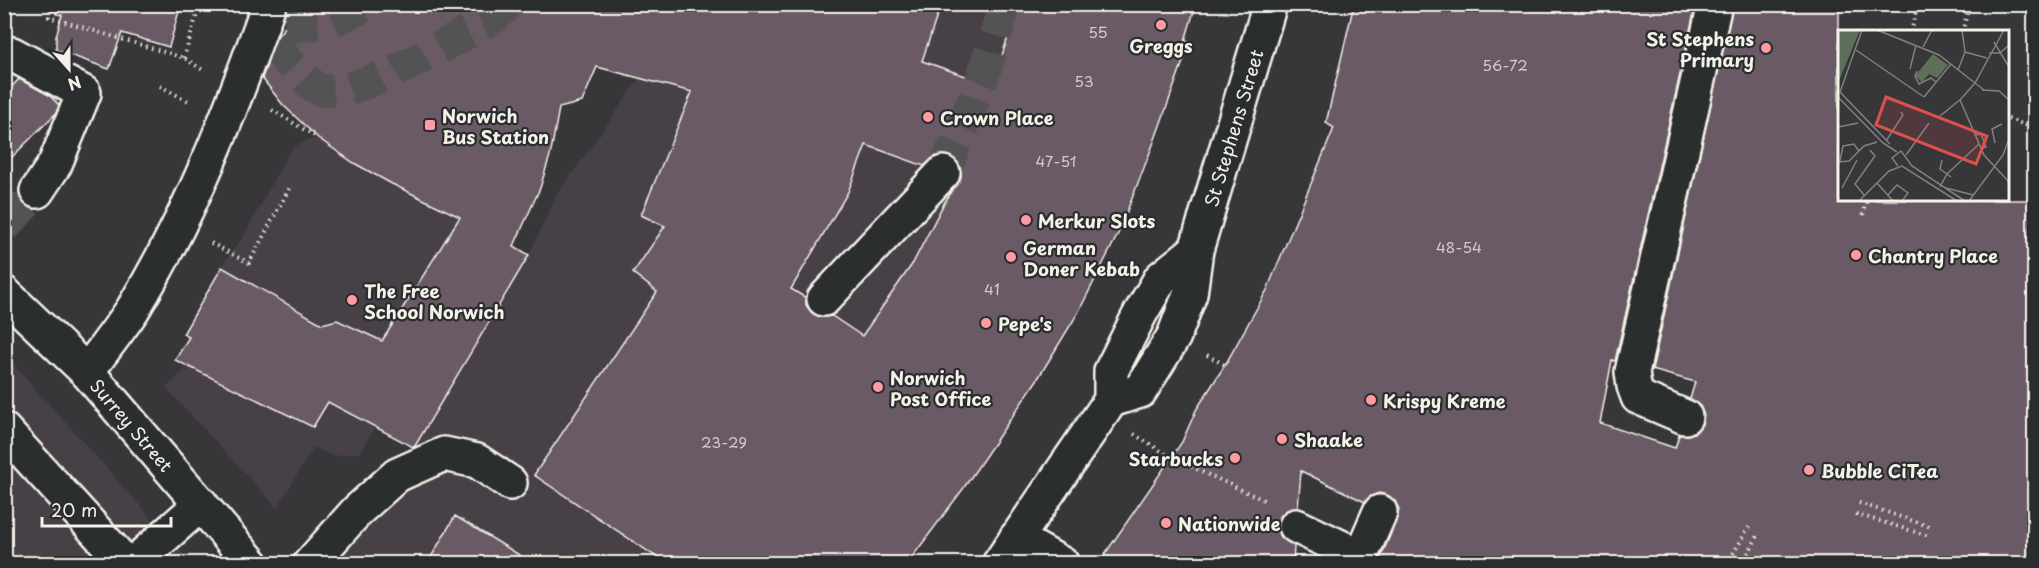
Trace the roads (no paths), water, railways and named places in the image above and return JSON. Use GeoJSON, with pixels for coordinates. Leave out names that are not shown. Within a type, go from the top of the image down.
{"type":"FeatureCollection","features":[{"type":"Feature","properties":{"kind":"street","name":"St Stephens Street"},"geometry":{"type":"LineString","coordinates":[[1007,551],[1107,407],[1140,391],[1174,336],[1190,294],[1196,250],[1270,4]]}},
{"type":"Feature","properties":{"kind":"street"},"geometry":{"type":"LineString","coordinates":[[1685,417],[1638,397],[1632,372],[1636,303],[1715,4]]}},
{"type":"Feature","properties":{"kind":"street"},"geometry":{"type":"LineString","coordinates":[[87,372],[132,310],[179,225],[271,18]]}},
{"type":"Feature","properties":{"kind":"street"},"geometry":{"type":"LineString","coordinates":[[12,54],[84,93],[55,164],[37,191]]}},
{"type":"Feature","properties":{"kind":"street"},"geometry":{"type":"LineString","coordinates":[[824,298],[943,172]]}},
{"type":"Feature","properties":{"kind":"street","name":"Surrey Street"},"geometry":{"type":"LineString","coordinates":[[9,305],[87,372],[252,564]]}},
{"type":"Feature","properties":{"kind":"street"},"geometry":{"type":"LineString","coordinates":[[4,430],[126,564]]}},
{"type":"Feature","properties":{"kind":"street"},"geometry":{"type":"LineString","coordinates":[[310,564],[357,511],[397,476],[444,454],[477,461],[510,483]]}},
{"type":"Feature","properties":{"kind":"street"},"geometry":{"type":"LineString","coordinates":[[133,564],[201,504]]}},
{"type":"Feature","properties":{"kind":"street"},"geometry":{"type":"LineString","coordinates":[[1296,526],[1358,560],[1380,512]]}},
{"type":"Feature","properties":{"kind":"street"},"geometry":{"type":"LineString","coordinates":[[1007,551],[1062,564]]}},
{"type":"Feature","properties":{"kind":"tunnel"},"geometry":{"type":"LineString","coordinates":[[285,27],[329,22],[369,4]]}},
{"type":"Feature","properties":{"kind":"tunnel"},"geometry":{"type":"LineString","coordinates":[[272,42],[309,82],[321,90],[337,91],[383,76],[434,51],[494,17],[508,4]]}},
{"type":"Feature","properties":{"kind":"tunnel"},"geometry":{"type":"LineString","coordinates":[[943,173],[981,82],[1005,4]]}},
{"type":"Feature","properties":{"kind":"tunnel"},"geometry":{"type":"LineString","coordinates":[[4,227],[37,191]]}},
{"type":"Feature","properties":{"kind":"place","name":"Greggs"},"geometry":{"type":"Point","coordinates":[1161,25]}},
{"type":"Feature","properties":{"kind":"place","name":"St Stephens Primary"},"geometry":{"type":"Point","coordinates":[1766,48]}},
{"type":"Feature","properties":{"kind":"place","name":"Crown Place"},"geometry":{"type":"Point","coordinates":[928,117]}},
{"type":"Feature","properties":{"kind":"place","name":"Norwich Bus Station"},"geometry":{"type":"Point","coordinates":[430,125]}},
{"type":"Feature","properties":{"kind":"place","name":"Merkur Slots"},"geometry":{"type":"Point","coordinates":[1026,220]}},
{"type":"Feature","properties":{"kind":"place","name":"Chantry Place"},"geometry":{"type":"Point","coordinates":[1856,255]}},
{"type":"Feature","properties":{"kind":"place","name":"German Doner Kebab"},"geometry":{"type":"Point","coordinates":[1011,257]}},
{"type":"Feature","properties":{"kind":"place","name":"The Free School Norwich"},"geometry":{"type":"Point","coordinates":[352,300]}},
{"type":"Feature","properties":{"kind":"place","name":"Pepe's"},"geometry":{"type":"Point","coordinates":[986,323]}},
{"type":"Feature","properties":{"kind":"place","name":"Norwich Post Office"},"geometry":{"type":"Point","coordinates":[878,387]}},
{"type":"Feature","properties":{"kind":"place","name":"Krispy Kreme"},"geometry":{"type":"Point","coordinates":[1371,400]}},
{"type":"Feature","properties":{"kind":"place","name":"Shaake"},"geometry":{"type":"Point","coordinates":[1282,439]}},
{"type":"Feature","properties":{"kind":"place","name":"Starbucks"},"geometry":{"type":"Point","coordinates":[1235,458]}},
{"type":"Feature","properties":{"kind":"place","name":"Bubble CiTea"},"geometry":{"type":"Point","coordinates":[1809,470]}},
{"type":"Feature","properties":{"kind":"place","name":"Nationwide"},"geometry":{"type":"Point","coordinates":[1166,523]}}]}
